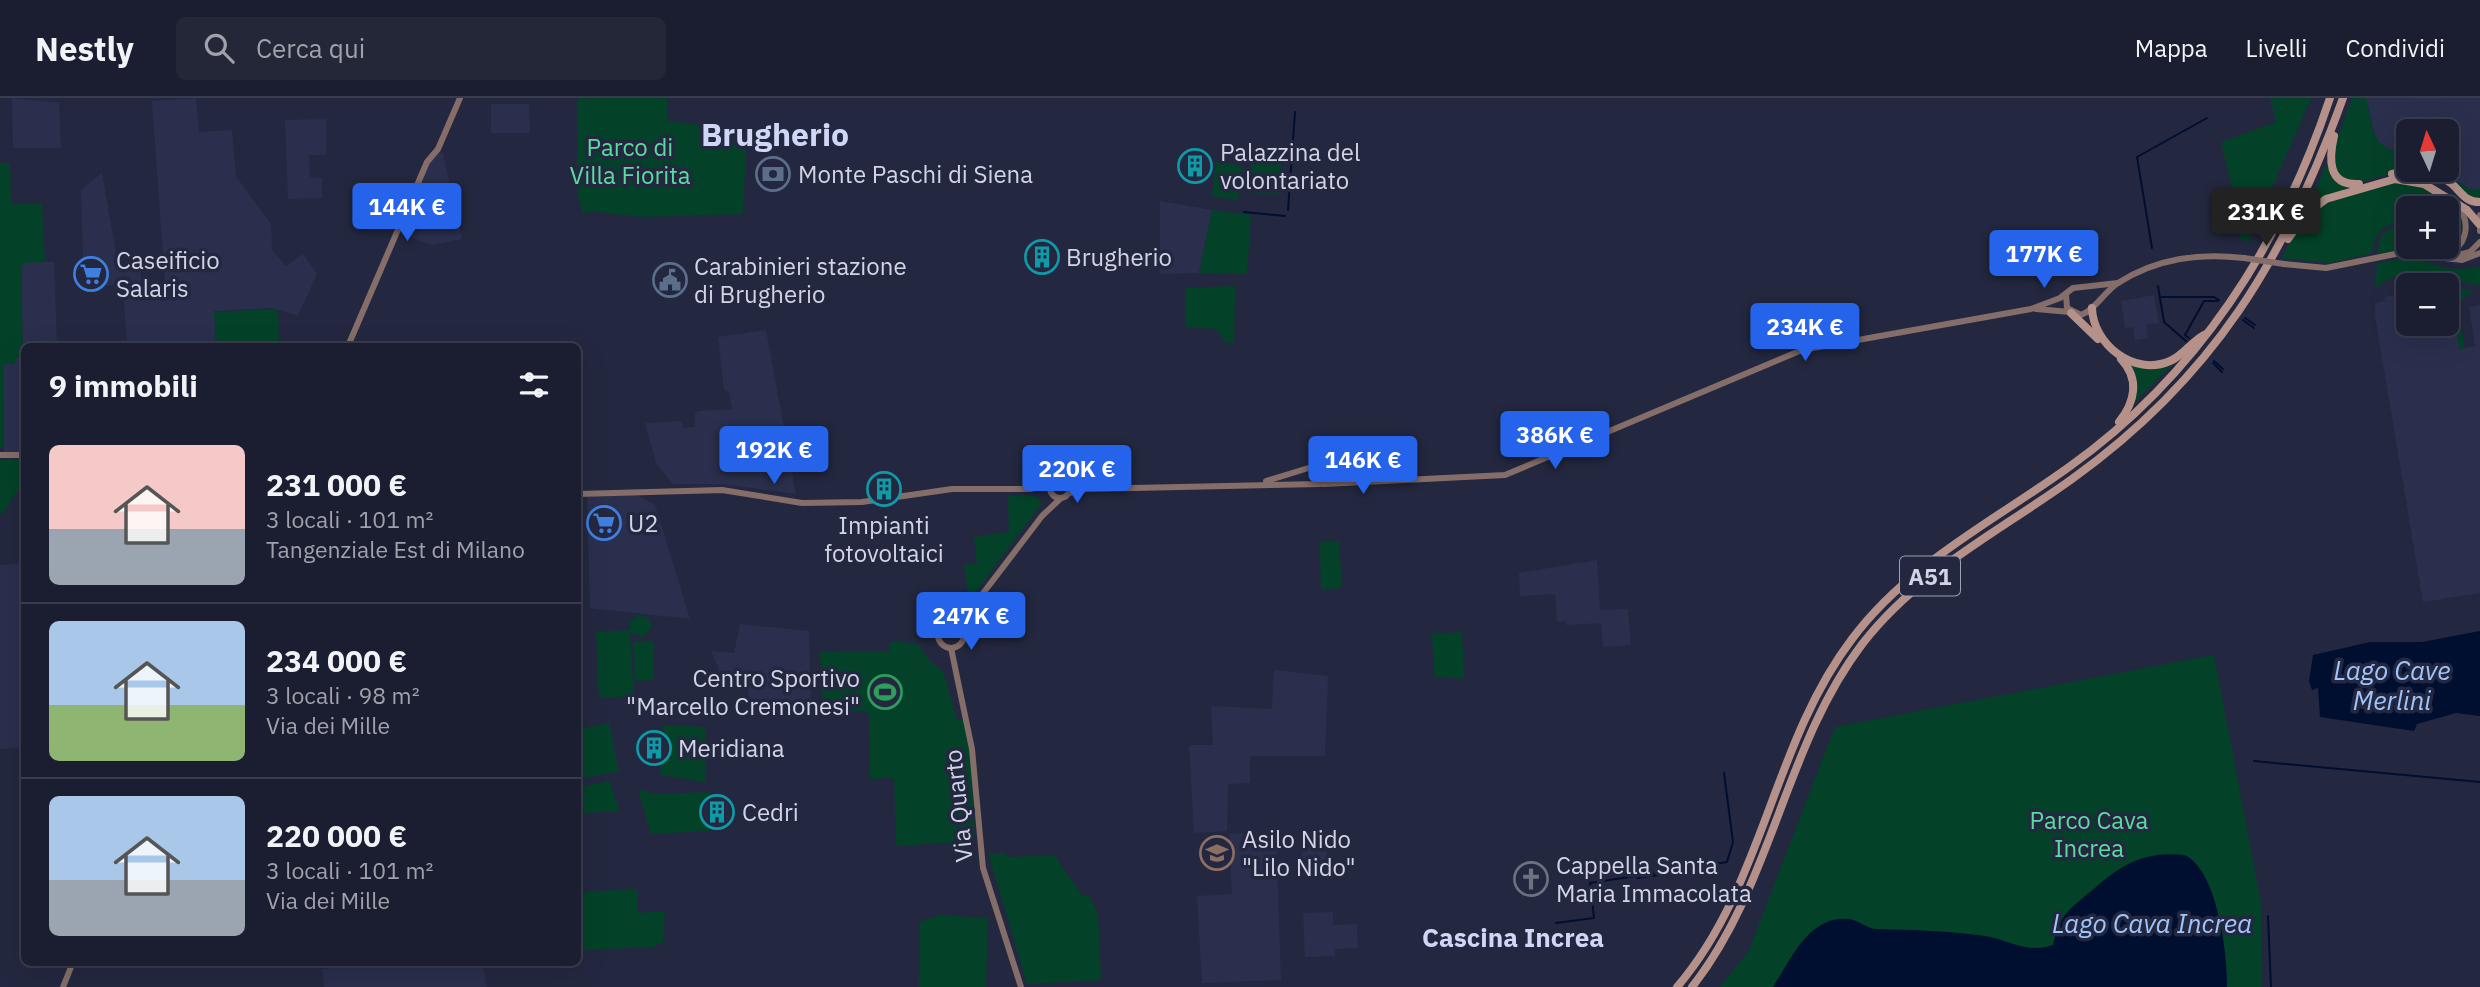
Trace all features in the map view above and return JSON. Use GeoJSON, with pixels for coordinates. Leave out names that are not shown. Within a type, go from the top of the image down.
{"type":"FeatureCollection","features":[{"type":"Feature","properties":{"kind":"highway","name":"A51"},"geometry":{"type":"LineString","coordinates":[[1677,987],[1706,949],[1723,919],[1810,709],[1836,662],[1858,630],[1887,598],[1916,572],[2109,436],[2156,393],[2208,333],[2247,278],[2286,210],[2330,98]]}},
{"type":"Feature","properties":{"kind":"highway","name":"A51"},"geometry":{"type":"LineString","coordinates":[[1692,987],[1711,963],[1738,914],[1814,727],[1833,688],[1862,645],[1888,614],[1928,577],[2073,478],[2158,409],[2219,340],[2277,252],[2316,171],[2342,101]]}},
{"type":"Feature","properties":{"kind":"highway"},"geometry":{"type":"LineString","coordinates":[[2342,101],[2329,158],[2332,169],[2340,180],[2356,184],[2394,174],[2420,172],[2440,177],[2454,186],[2466,199],[2480,202]]}},
{"type":"Feature","properties":{"kind":"highway"},"geometry":{"type":"LineString","coordinates":[[2277,252],[2313,208],[2330,197],[2352,189],[2404,179],[2424,184],[2444,196]]}},
{"type":"Feature","properties":{"kind":"highway"},"geometry":{"type":"LineString","coordinates":[[2459,205],[2472,214],[2479,224]]}},
{"type":"Feature","properties":{"kind":"highway"},"geometry":{"type":"LineString","coordinates":[[2092,307],[2094,327],[2102,339],[2126,359],[2143,365],[2160,365],[2175,359],[2208,333]]}},
{"type":"Feature","properties":{"kind":"highway"},"geometry":{"type":"LineString","coordinates":[[2071,313],[2122,359],[2132,376],[2131,405],[2109,436]]}},
{"type":"Feature","properties":{"kind":"main road"},"geometry":{"type":"LineString","coordinates":[[349,343],[428,160],[438,149],[460,98]]}},
{"type":"Feature","properties":{"kind":"main road"},"geometry":{"type":"LineString","coordinates":[[2459,208],[2466,220],[2465,235],[2459,244]]}},
{"type":"Feature","properties":{"kind":"main road"},"geometry":{"type":"LineString","coordinates":[[2480,215],[2480,231]]}},
{"type":"Feature","properties":{"kind":"main road"},"geometry":{"type":"LineString","coordinates":[[2459,255],[2466,254],[2480,242]]}},
{"type":"Feature","properties":{"kind":"main road"},"geometry":{"type":"LineString","coordinates":[[2457,259],[2464,260],[2480,253]]}},
{"type":"Feature","properties":{"kind":"main road"},"geometry":{"type":"LineString","coordinates":[[968,613],[963,634],[954,647],[942,644],[938,633],[946,623],[956,623],[968,613],[1042,516],[1061,498],[1083,489],[1322,484],[1511,473],[1802,349],[2031,309],[2066,294],[2073,288],[2118,283],[2186,256],[2211,255],[2327,268],[2396,254]]}},
{"type":"Feature","properties":{"kind":"main road"},"geometry":{"type":"LineString","coordinates":[[2031,309],[2081,315],[2118,283]]}},
{"type":"Feature","properties":{"kind":"main road"},"geometry":{"type":"LineString","coordinates":[[2083,288],[2091,295],[2092,307]]}},
{"type":"Feature","properties":{"kind":"main road"},"geometry":{"type":"LineString","coordinates":[[2066,294],[2065,304],[2071,313]]}},
{"type":"Feature","properties":{"kind":"main road"},"geometry":{"type":"LineString","coordinates":[[0,455],[21,455]]}},
{"type":"Feature","properties":{"kind":"main road"},"geometry":{"type":"LineString","coordinates":[[1245,484],[1279,478],[1323,463],[1370,477],[1400,480]]}},
{"type":"Feature","properties":{"kind":"main road"},"geometry":{"type":"LineString","coordinates":[[1315,466],[1311,475],[1322,484]]}},
{"type":"Feature","properties":{"kind":"main road"},"geometry":{"type":"LineString","coordinates":[[1322,484],[1332,477],[1330,466]]}},
{"type":"Feature","properties":{"kind":"main road"},"geometry":{"type":"LineString","coordinates":[[1042,516],[1051,490],[1061,478],[1083,489]]}},
{"type":"Feature","properties":{"kind":"main road"},"geometry":{"type":"LineString","coordinates":[[1069,484],[1069,493]]}},
{"type":"Feature","properties":{"kind":"main road"},"geometry":{"type":"LineString","coordinates":[[581,494],[722,491],[802,503],[862,502],[952,489],[1030,489],[1051,490],[1061,498]]}},
{"type":"Feature","properties":{"kind":"main road"},"geometry":{"type":"LineString","coordinates":[[956,623],[963,634]]}},
{"type":"Feature","properties":{"kind":"main road","name":"Via Quarto"},"geometry":{"type":"LineString","coordinates":[[954,647],[973,758],[981,862],[1021,987]]}},
{"type":"Feature","properties":{"kind":"main road"},"geometry":{"type":"LineString","coordinates":[[63,987],[71,966]]}},
{"type":"Feature","properties":{"kind":"shaded area"},"geometry":{"type":"Polygon","coordinates":[[[12,98],[59,103],[61,148],[13,148],[12,98]]]}},
{"type":"Feature","properties":{"kind":"shaded area"},"geometry":{"type":"Polygon","coordinates":[[[196,98],[199,132],[232,130],[236,176],[271,224],[272,250],[286,266],[303,254],[317,274],[298,316],[272,308],[214,311],[216,343],[127,343],[123,285],[78,286],[78,263],[83,263],[81,190],[102,173],[118,264],[140,268],[143,296],[166,295],[152,101],[196,98]]]}},
{"type":"Feature","properties":{"kind":"shaded area"},"geometry":{"type":"Polygon","coordinates":[[[2366,98],[2480,98],[2480,190],[2469,189],[2458,182],[2459,119],[2396,119],[2396,152],[2381,146],[2376,139],[2366,98]]]}},
{"type":"Feature","properties":{"kind":"shaded area"},"geometry":{"type":"Polygon","coordinates":[[[491,104],[529,104],[530,133],[491,133],[491,104]]]}},
{"type":"Feature","properties":{"kind":"shaded area"},"geometry":{"type":"Polygon","coordinates":[[[326,119],[326,155],[309,155],[310,177],[322,178],[322,198],[288,199],[285,120],[326,119]]]}},
{"type":"Feature","properties":{"kind":"shaded area"},"geometry":{"type":"Polygon","coordinates":[[[438,152],[443,154],[462,239],[432,245],[398,232],[429,160],[438,152]]]}},
{"type":"Feature","properties":{"kind":"shaded area"},"geometry":{"type":"Polygon","coordinates":[[[1160,201],[1212,210],[1199,273],[1160,274],[1160,201]]]}},
{"type":"Feature","properties":{"kind":"shaded area"},"geometry":{"type":"Polygon","coordinates":[[[21,262],[54,262],[57,343],[23,343],[21,262]]]}},
{"type":"Feature","properties":{"kind":"shaded area"},"geometry":{"type":"Polygon","coordinates":[[[2154,295],[2159,323],[2146,325],[2148,338],[2135,340],[2133,327],[2125,328],[2121,301],[2154,295]]]}},
{"type":"Feature","properties":{"kind":"shaded area"},"geometry":{"type":"Polygon","coordinates":[[[2396,295],[2396,336],[2458,336],[2460,349],[2475,346],[2469,307],[2480,305],[2480,593],[2423,602],[2375,316],[2375,303],[2385,301],[2384,297],[2396,295]]]}},
{"type":"Feature","properties":{"kind":"shaded area"},"geometry":{"type":"Polygon","coordinates":[[[766,330],[796,494],[722,484],[673,484],[657,465],[645,423],[682,421],[683,428],[695,427],[695,414],[698,411],[732,409],[729,393],[724,389],[718,337],[766,330]]]}},
{"type":"Feature","properties":{"kind":"shaded area"},"geometry":{"type":"Polygon","coordinates":[[[15,358],[21,358],[21,453],[4,453],[3,364],[14,364],[15,358]]]}},
{"type":"Feature","properties":{"kind":"shaded area"},"geometry":{"type":"Polygon","coordinates":[[[587,494],[634,494],[655,505],[690,619],[590,608],[587,494]]]}},
{"type":"Feature","properties":{"kind":"shaded area"},"geometry":{"type":"Polygon","coordinates":[[[1597,560],[1600,610],[1628,609],[1631,645],[1603,647],[1601,623],[1566,625],[1565,621],[1557,622],[1555,594],[1520,596],[1519,573],[1597,560]]]}},
{"type":"Feature","properties":{"kind":"shaded area"},"geometry":{"type":"Polygon","coordinates":[[[21,563],[21,747],[0,749],[0,565],[21,563]]]}},
{"type":"Feature","properties":{"kind":"shaded area"},"geometry":{"type":"Polygon","coordinates":[[[740,624],[809,631],[811,707],[749,707],[748,679],[723,679],[711,651],[734,653],[740,624]]]}},
{"type":"Feature","properties":{"kind":"shaded area"},"geometry":{"type":"Polygon","coordinates":[[[1274,670],[1328,676],[1325,756],[1250,756],[1250,783],[1228,784],[1227,831],[1194,833],[1189,745],[1213,745],[1211,706],[1272,709],[1274,670]]]}},
{"type":"Feature","properties":{"kind":"shaded area"},"geometry":{"type":"Polygon","coordinates":[[[1326,829],[1328,868],[1302,869],[1301,831],[1326,829]]]}},
{"type":"Feature","properties":{"kind":"shaded area"},"geometry":{"type":"Polygon","coordinates":[[[1276,832],[1281,980],[1202,983],[1197,896],[1232,894],[1229,834],[1276,832]]]}},
{"type":"Feature","properties":{"kind":"shaded area"},"geometry":{"type":"Polygon","coordinates":[[[1333,912],[1333,925],[1357,924],[1358,948],[1335,949],[1335,956],[1305,957],[1303,913],[1333,912]]]}},
{"type":"Feature","properties":{"kind":"shaded area"},"geometry":{"type":"Polygon","coordinates":[[[355,966],[483,966],[487,987],[324,987],[322,969],[355,966]]]}},
{"type":"Feature","properties":{"kind":"green space","name":"Parco di Villa Fiorita"},"geometry":{"type":"Polygon","coordinates":[[[577,98],[667,98],[667,121],[701,125],[700,134],[709,135],[711,126],[747,129],[743,214],[640,217],[591,211],[583,214],[577,194],[577,98]]]}},
{"type":"Feature","properties":{"kind":"green space"},"geometry":{"type":"Polygon","coordinates":[[[2270,98],[2311,98],[2248,243],[2239,238],[2242,227],[2221,142],[2276,122],[2270,98]]]}},
{"type":"Feature","properties":{"kind":"green space"},"geometry":{"type":"Polygon","coordinates":[[[2352,98],[2366,98],[2376,136],[2386,147],[2396,152],[2396,171],[2366,181],[2345,180],[2337,172],[2332,154],[2352,98]]]}},
{"type":"Feature","properties":{"kind":"green space"},"geometry":{"type":"Polygon","coordinates":[[[1216,162],[1242,166],[1238,200],[1212,196],[1216,162]]]}},
{"type":"Feature","properties":{"kind":"green space"},"geometry":{"type":"Polygon","coordinates":[[[0,163],[10,163],[11,204],[42,204],[45,262],[21,263],[21,358],[15,358],[15,364],[3,364],[4,448],[0,448],[0,163]]]}},
{"type":"Feature","properties":{"kind":"green space"},"geometry":{"type":"Polygon","coordinates":[[[1252,163],[1281,164],[1279,194],[1251,193],[1252,163]]]}},
{"type":"Feature","properties":{"kind":"green space"},"geometry":{"type":"Polygon","coordinates":[[[2326,164],[2334,179],[2349,187],[2309,206],[2326,164]]]}},
{"type":"Feature","properties":{"kind":"green space"},"geometry":{"type":"Polygon","coordinates":[[[2395,182],[2440,196],[2396,196],[2396,224],[2382,229],[2372,253],[2329,263],[2281,258],[2315,211],[2354,193],[2395,182]]]}},
{"type":"Feature","properties":{"kind":"green space"},"geometry":{"type":"Polygon","coordinates":[[[2451,182],[2480,190],[2480,200],[2471,199],[2451,182]]]}},
{"type":"Feature","properties":{"kind":"green space"},"geometry":{"type":"Polygon","coordinates":[[[1212,210],[1251,215],[1247,274],[1199,273],[1212,210]]]}},
{"type":"Feature","properties":{"kind":"green space"},"geometry":{"type":"Polygon","coordinates":[[[2459,211],[2464,220],[2459,239],[2459,211]]]}},
{"type":"Feature","properties":{"kind":"green space"},"geometry":{"type":"Polygon","coordinates":[[[2391,228],[2396,229],[2396,251],[2377,254],[2380,237],[2391,228]]]}},
{"type":"Feature","properties":{"kind":"green space"},"geometry":{"type":"Polygon","coordinates":[[[2415,259],[2449,269],[2480,268],[2480,285],[2459,281],[2459,273],[2396,273],[2396,276],[2385,281],[2375,290],[2377,263],[2415,259]]]}},
{"type":"Feature","properties":{"kind":"green space"},"geometry":{"type":"Polygon","coordinates":[[[1235,286],[1234,344],[1224,341],[1217,329],[1185,327],[1185,288],[1235,286]]]}},
{"type":"Feature","properties":{"kind":"green space"},"geometry":{"type":"Polygon","coordinates":[[[2459,288],[2474,291],[2462,301],[2459,315],[2459,288]]]}},
{"type":"Feature","properties":{"kind":"green space"},"geometry":{"type":"Polygon","coordinates":[[[278,309],[279,343],[216,343],[214,312],[278,309]]]}},
{"type":"Feature","properties":{"kind":"green space"},"geometry":{"type":"Polygon","coordinates":[[[2459,315],[2465,348],[2460,349],[2457,336],[2459,315]]]}},
{"type":"Feature","properties":{"kind":"green space"},"geometry":{"type":"Polygon","coordinates":[[[2131,365],[2149,369],[2172,365],[2134,403],[2135,375],[2131,365]]]}},
{"type":"Feature","properties":{"kind":"green space"},"geometry":{"type":"Polygon","coordinates":[[[0,460],[21,460],[21,491],[17,491],[3,513],[0,513],[0,460]]]}},
{"type":"Feature","properties":{"kind":"green space"},"geometry":{"type":"Polygon","coordinates":[[[1008,495],[1037,496],[1042,503],[969,601],[964,565],[977,563],[974,537],[1009,532],[1008,495]]]}},
{"type":"Feature","properties":{"kind":"green space"},"geometry":{"type":"Polygon","coordinates":[[[1339,541],[1342,588],[1321,589],[1320,542],[1339,541]]]}},
{"type":"Feature","properties":{"kind":"green space"},"geometry":{"type":"Polygon","coordinates":[[[638,615],[648,618],[652,627],[643,637],[630,632],[634,696],[599,698],[596,632],[630,630],[630,622],[638,615]]]}},
{"type":"Feature","properties":{"kind":"green space"},"geometry":{"type":"Polygon","coordinates":[[[1462,632],[1464,679],[1434,676],[1432,634],[1462,632]]]}},
{"type":"Feature","properties":{"kind":"green space"},"geometry":{"type":"Polygon","coordinates":[[[653,641],[654,680],[635,681],[634,642],[653,641]]]}},
{"type":"Feature","properties":{"kind":"green space","name":"Centro Sportivo \"Marcello Cremonesi\""},"geometry":{"type":"Polygon","coordinates":[[[890,641],[918,644],[927,658],[944,673],[957,721],[963,720],[970,750],[975,836],[972,841],[896,846],[894,778],[870,779],[869,715],[864,711],[822,712],[820,652],[890,651],[890,641]]]}},
{"type":"Feature","properties":{"kind":"green space","name":"Parco Cava Increa"},"geometry":{"type":"Polygon","coordinates":[[[2214,655],[2261,903],[2262,987],[1720,987],[1749,950],[1835,727],[2214,655]]]}},
{"type":"Feature","properties":{"kind":"green space"},"geometry":{"type":"Polygon","coordinates":[[[609,723],[619,771],[581,779],[581,728],[609,723]]]}},
{"type":"Feature","properties":{"kind":"green space"},"geometry":{"type":"Polygon","coordinates":[[[663,725],[705,727],[705,782],[660,775],[663,725]]]}},
{"type":"Feature","properties":{"kind":"green space"},"geometry":{"type":"Polygon","coordinates":[[[610,781],[619,811],[584,813],[581,787],[610,781]]]}},
{"type":"Feature","properties":{"kind":"green space"},"geometry":{"type":"Polygon","coordinates":[[[638,789],[653,794],[710,792],[709,831],[651,834],[638,789]]]}},
{"type":"Feature","properties":{"kind":"green space"},"geometry":{"type":"Polygon","coordinates":[[[988,853],[1004,853],[1008,857],[1054,855],[1083,897],[1088,894],[1098,913],[1101,980],[1027,984],[988,853]]]}},
{"type":"Feature","properties":{"kind":"green space"},"geometry":{"type":"Polygon","coordinates":[[[637,889],[637,913],[665,911],[663,943],[657,943],[656,947],[581,950],[581,892],[637,889]]]}},
{"type":"Feature","properties":{"kind":"green space"},"geometry":{"type":"Polygon","coordinates":[[[938,915],[988,918],[986,987],[919,987],[920,922],[938,915]]]}},
{"type":"Feature","properties":{"kind":"water","name":"Lago Cave Merlini"},"geometry":{"type":"Polygon","coordinates":[[[2480,631],[2480,716],[2456,713],[2417,724],[2414,731],[2320,717],[2318,688],[2312,690],[2309,681],[2313,655],[2370,642],[2422,642],[2480,631]]]}},
{"type":"Feature","properties":{"kind":"water","name":"Lago Cava Increa"},"geometry":{"type":"Polygon","coordinates":[[[2184,855],[2195,863],[2212,894],[2223,935],[2227,987],[1773,987],[1802,941],[1812,931],[1835,919],[1857,921],[1874,929],[1985,936],[2026,947],[2044,947],[2053,945],[2068,911],[2116,871],[2147,857],[2184,855]]]}},
{"type":"Feature","properties":{"kind":"waterway"},"geometry":{"type":"LineString","coordinates":[[1288,210],[1295,112]]}},
{"type":"Feature","properties":{"kind":"waterway"},"geometry":{"type":"LineString","coordinates":[[2152,248],[2137,157],[2207,118]]}},
{"type":"Feature","properties":{"kind":"waterway"},"geometry":{"type":"LineString","coordinates":[[1244,212],[1285,216]]}},
{"type":"Feature","properties":{"kind":"waterway"},"geometry":{"type":"LineString","coordinates":[[2158,286],[2164,322],[2186,341]]}},
{"type":"Feature","properties":{"kind":"waterway"},"geometry":{"type":"LineString","coordinates":[[2162,297],[2214,297],[2219,300]]}},
{"type":"Feature","properties":{"kind":"waterway"},"geometry":{"type":"LineString","coordinates":[[2189,338],[2185,335],[2204,301],[2218,301]]}},
{"type":"Feature","properties":{"kind":"waterway"},"geometry":{"type":"LineString","coordinates":[[2245,318],[2255,325]]}},
{"type":"Feature","properties":{"kind":"waterway"},"geometry":{"type":"LineString","coordinates":[[2243,320],[2254,328]]}},
{"type":"Feature","properties":{"kind":"waterway"},"geometry":{"type":"LineString","coordinates":[[2214,361],[2223,369]]}},
{"type":"Feature","properties":{"kind":"waterway"},"geometry":{"type":"LineString","coordinates":[[2213,363],[2222,372]]}},
{"type":"Feature","properties":{"kind":"waterway"},"geometry":{"type":"LineString","coordinates":[[2254,761],[2480,782]]}},
{"type":"Feature","properties":{"kind":"waterway"},"geometry":{"type":"LineString","coordinates":[[1556,923],[1594,918],[1590,883],[1727,862],[1733,842],[1724,773]]}},
{"type":"Feature","properties":{"kind":"waterway"},"geometry":{"type":"LineString","coordinates":[[1637,878],[1710,868]]}},
{"type":"Feature","properties":{"kind":"waterway"},"geometry":{"type":"LineString","coordinates":[[2268,916],[2271,987]]}},
{"type":"Feature","properties":{"kind":"place","name":"Palazzina del volontariato"},"geometry":{"type":"Point","coordinates":[1195,166]}},
{"type":"Feature","properties":{"kind":"place","name":"Monte Paschi di Siena"},"geometry":{"type":"Point","coordinates":[773,174]}},
{"type":"Feature","properties":{"kind":"place","name":"Brugherio"},"geometry":{"type":"Point","coordinates":[1042,257]}},
{"type":"Feature","properties":{"kind":"place","name":"Caseificio Salaris"},"geometry":{"type":"Point","coordinates":[91,274]}},
{"type":"Feature","properties":{"kind":"place","name":"Carabinieri stazione di Brugherio"},"geometry":{"type":"Point","coordinates":[670,280]}},
{"type":"Feature","properties":{"kind":"place","name":"Impianti fotovoltaici"},"geometry":{"type":"Point","coordinates":[884,489]}},
{"type":"Feature","properties":{"kind":"place","name":"U2"},"geometry":{"type":"Point","coordinates":[604,523]}},
{"type":"Feature","properties":{"kind":"place","name":"Centro Sportivo \"Marcello Cremonesi\""},"geometry":{"type":"Point","coordinates":[885,692]}},
{"type":"Feature","properties":{"kind":"place","name":"Meridiana"},"geometry":{"type":"Point","coordinates":[654,748]}},
{"type":"Feature","properties":{"kind":"place","name":"Cedri"},"geometry":{"type":"Point","coordinates":[717,812]}},
{"type":"Feature","properties":{"kind":"place","name":"Asilo Nido \"Lilo Nido\""},"geometry":{"type":"Point","coordinates":[1217,853]}},
{"type":"Feature","properties":{"kind":"place","name":"Cappella Santa Maria Immacolata"},"geometry":{"type":"Point","coordinates":[1531,879]}},
{"type":"Feature","properties":{"kind":"district","name":"Brugherio"},"geometry":{"type":"Point","coordinates":[775,134]}},
{"type":"Feature","properties":{"kind":"district","name":"Cascina Increa"},"geometry":{"type":"Point","coordinates":[1513,937]}}]}
